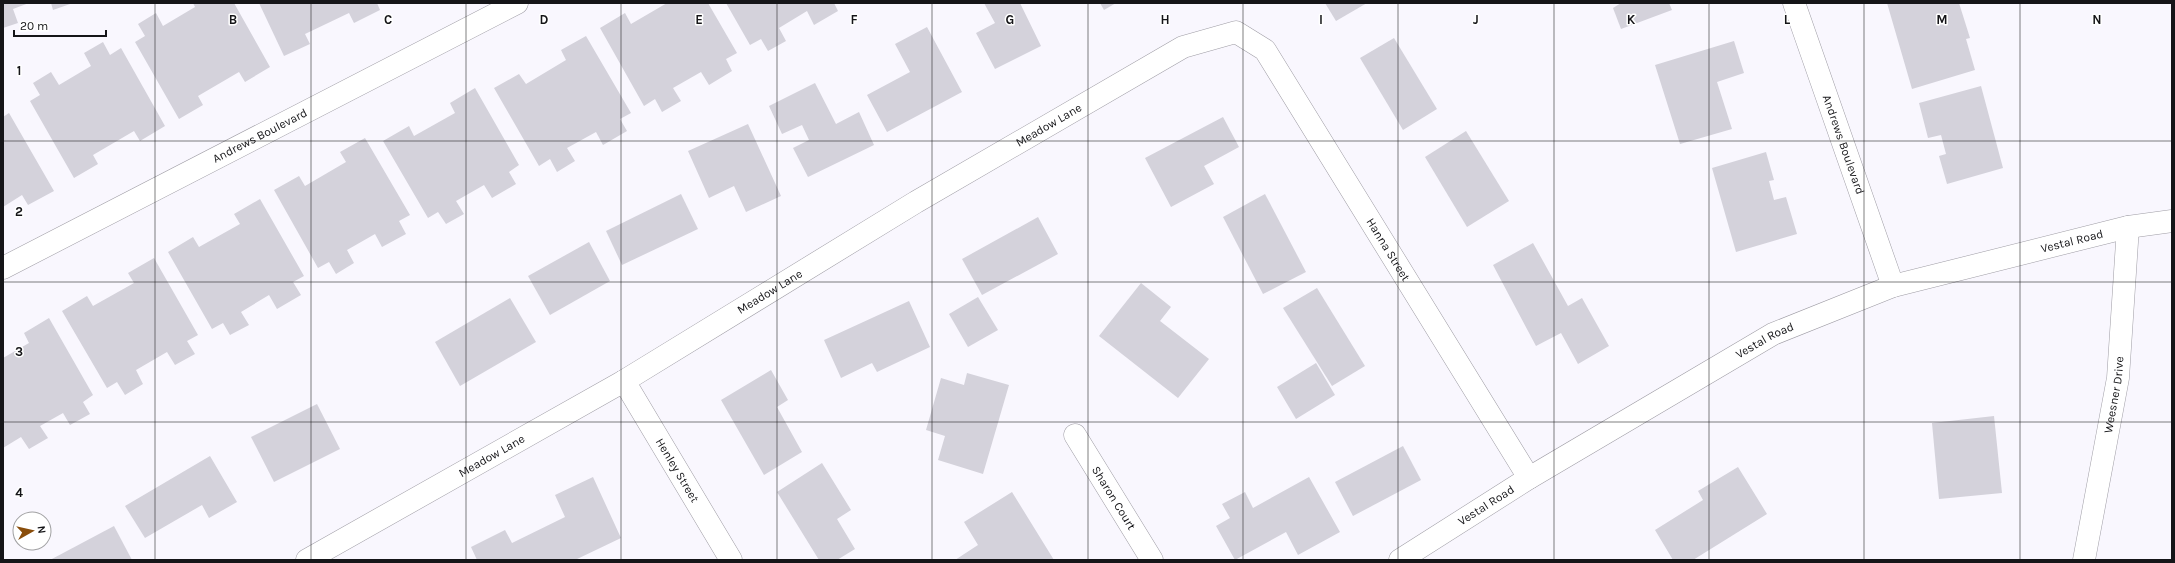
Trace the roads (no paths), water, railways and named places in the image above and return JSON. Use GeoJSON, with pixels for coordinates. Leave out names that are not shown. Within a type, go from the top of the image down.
{"type":"FeatureCollection","features":[{"type":"Feature","properties":{"kind":"street","name":"Andrews Boulevard"},"geometry":{"type":"LineString","coordinates":[[3,268],[517,3]]}},
{"type":"Feature","properties":{"kind":"street","name":"Andrews Boulevard"},"geometry":{"type":"LineString","coordinates":[[1794,3],[1893,286]]}},
{"type":"Feature","properties":{"kind":"street","name":"Meadow Lane"},"geometry":{"type":"LineString","coordinates":[[307,560],[624,381],[916,202],[1183,47],[1236,32]]}},
{"type":"Feature","properties":{"kind":"street","name":"Hanna Street"},"geometry":{"type":"LineString","coordinates":[[1236,32],[1265,50],[1529,478]]}},
{"type":"Feature","properties":{"kind":"street","name":"Vestal Road"},"geometry":{"type":"LineString","coordinates":[[1400,560],[1529,478],[1773,334],[1893,286],[2128,227],[2172,221]]}},
{"type":"Feature","properties":{"kind":"street","name":"Weesner Drive"},"geometry":{"type":"LineString","coordinates":[[2084,560],[2118,378],[2128,227]]}},
{"type":"Feature","properties":{"kind":"street","name":"Henley Street"},"geometry":{"type":"LineString","coordinates":[[624,381],[731,560]]}},
{"type":"Feature","properties":{"kind":"street","name":"Sharon Court"},"geometry":{"type":"LineString","coordinates":[[1075,435],[1152,560]]}}]}
